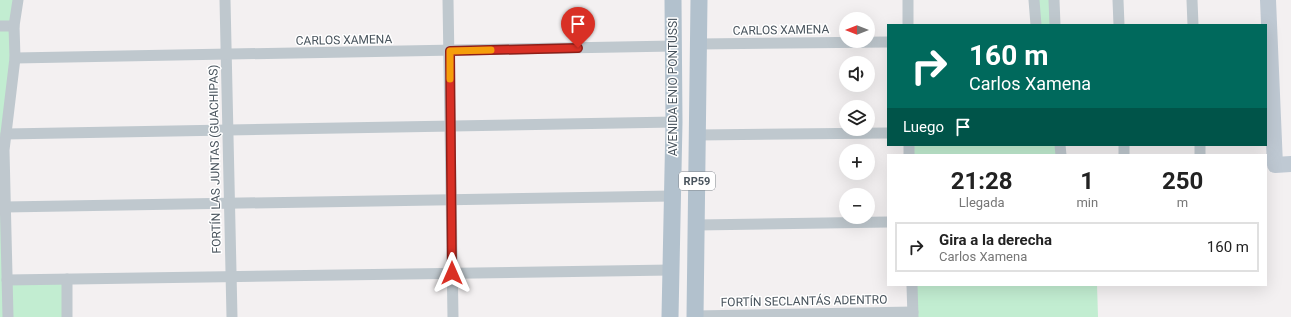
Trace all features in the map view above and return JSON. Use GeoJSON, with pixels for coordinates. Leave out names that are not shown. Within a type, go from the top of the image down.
{"type":"FeatureCollection","features":[{"type":"Feature","properties":{"kind":"main road","name":"AVENIDA ENIO PONTUSSI"},"geometry":{"type":"LineString","coordinates":[[670,317],[674,122],[673,0]]}},
{"type":"Feature","properties":{"kind":"main road","name":"AVENIDA ENIO PONTUSSI"},"geometry":{"type":"LineString","coordinates":[[695,317],[699,44],[698,0]]}},
{"type":"Feature","properties":{"kind":"street"},"geometry":{"type":"LineString","coordinates":[[8,317],[3,250],[2,208],[4,150],[15,58],[14,26],[18,0]]}},
{"type":"Feature","properties":{"kind":"street","name":"FORTÍN LAS JUNTAS (GUACHIPAS)"},"geometry":{"type":"LineString","coordinates":[[225,0],[232,317]]}},
{"type":"Feature","properties":{"kind":"street"},"geometry":{"type":"LineString","coordinates":[[448,0],[453,317]]}},
{"type":"Feature","properties":{"kind":"street"},"geometry":{"type":"LineString","coordinates":[[908,0],[908,24]]}},
{"type":"Feature","properties":{"kind":"street"},"geometry":{"type":"LineString","coordinates":[[1034,0],[1035,24]]}},
{"type":"Feature","properties":{"kind":"street"},"geometry":{"type":"LineString","coordinates":[[1054,0],[1055,24]]}},
{"type":"Feature","properties":{"kind":"street"},"geometry":{"type":"LineString","coordinates":[[1118,0],[1119,24]]}},
{"type":"Feature","properties":{"kind":"street"},"geometry":{"type":"LineString","coordinates":[[1192,0],[1193,24]]}},
{"type":"Feature","properties":{"kind":"street"},"geometry":{"type":"LineString","coordinates":[[1268,0],[1277,165]]}},
{"type":"Feature","properties":{"kind":"street"},"geometry":{"type":"LineString","coordinates":[[0,26],[14,26]]}},
{"type":"Feature","properties":{"kind":"street","name":"CARLOS XAMENA"},"geometry":{"type":"LineString","coordinates":[[699,44],[887,42]]}},
{"type":"Feature","properties":{"kind":"street","name":"CARLOS XAMENA"},"geometry":{"type":"LineString","coordinates":[[15,58],[674,46]]}},
{"type":"Feature","properties":{"kind":"street"},"geometry":{"type":"LineString","coordinates":[[6,134],[674,122]]}},
{"type":"Feature","properties":{"kind":"street"},"geometry":{"type":"LineString","coordinates":[[698,135],[887,133]]}},
{"type":"Feature","properties":{"kind":"street"},"geometry":{"type":"LineString","coordinates":[[2,208],[452,198],[672,196]]}},
{"type":"Feature","properties":{"kind":"street"},"geometry":{"type":"LineString","coordinates":[[697,225],[887,222]]}},
{"type":"Feature","properties":{"kind":"street"},"geometry":{"type":"LineString","coordinates":[[6,280],[671,270]]}},
{"type":"Feature","properties":{"kind":"street"},"geometry":{"type":"LineString","coordinates":[[67,279],[68,317]]}},
{"type":"Feature","properties":{"kind":"street"},"geometry":{"type":"LineString","coordinates":[[912,286],[913,315]]}},
{"type":"Feature","properties":{"kind":"street","name":"FORTÍN SECLANTÁS ADENTRO"},"geometry":{"type":"LineString","coordinates":[[695,317],[913,315]]}},
{"type":"Feature","properties":{"kind":"green space"},"geometry":{"type":"Polygon","coordinates":[[[0,0],[18,0],[4,150],[8,317],[0,317],[0,0]]]}},
{"type":"Feature","properties":{"kind":"green space"},"geometry":{"type":"Polygon","coordinates":[[[1035,0],[1052,0],[1054,24],[1036,24],[1035,0]]]}},
{"type":"Feature","properties":{"kind":"green space"},"geometry":{"type":"Polygon","coordinates":[[[911,146],[1060,146],[1061,154],[911,154],[911,146]]]}},
{"type":"Feature","properties":{"kind":"green space"},"geometry":{"type":"Polygon","coordinates":[[[65,281],[65,317],[10,317],[9,282],[65,281]]]}},
{"type":"Feature","properties":{"kind":"green space"},"geometry":{"type":"Polygon","coordinates":[[[914,286],[1097,286],[1098,317],[914,317],[914,286]]]}},
{"type":"Feature","properties":{"kind":"slow traffic"},"geometry":{"type":"LineString","coordinates":[[450,79],[450,51],[491,50]]}},
{"type":"Feature","properties":{"kind":"route"},"geometry":{"type":"LineString","coordinates":[[452,273],[450,51],[578,48]]}}]}
